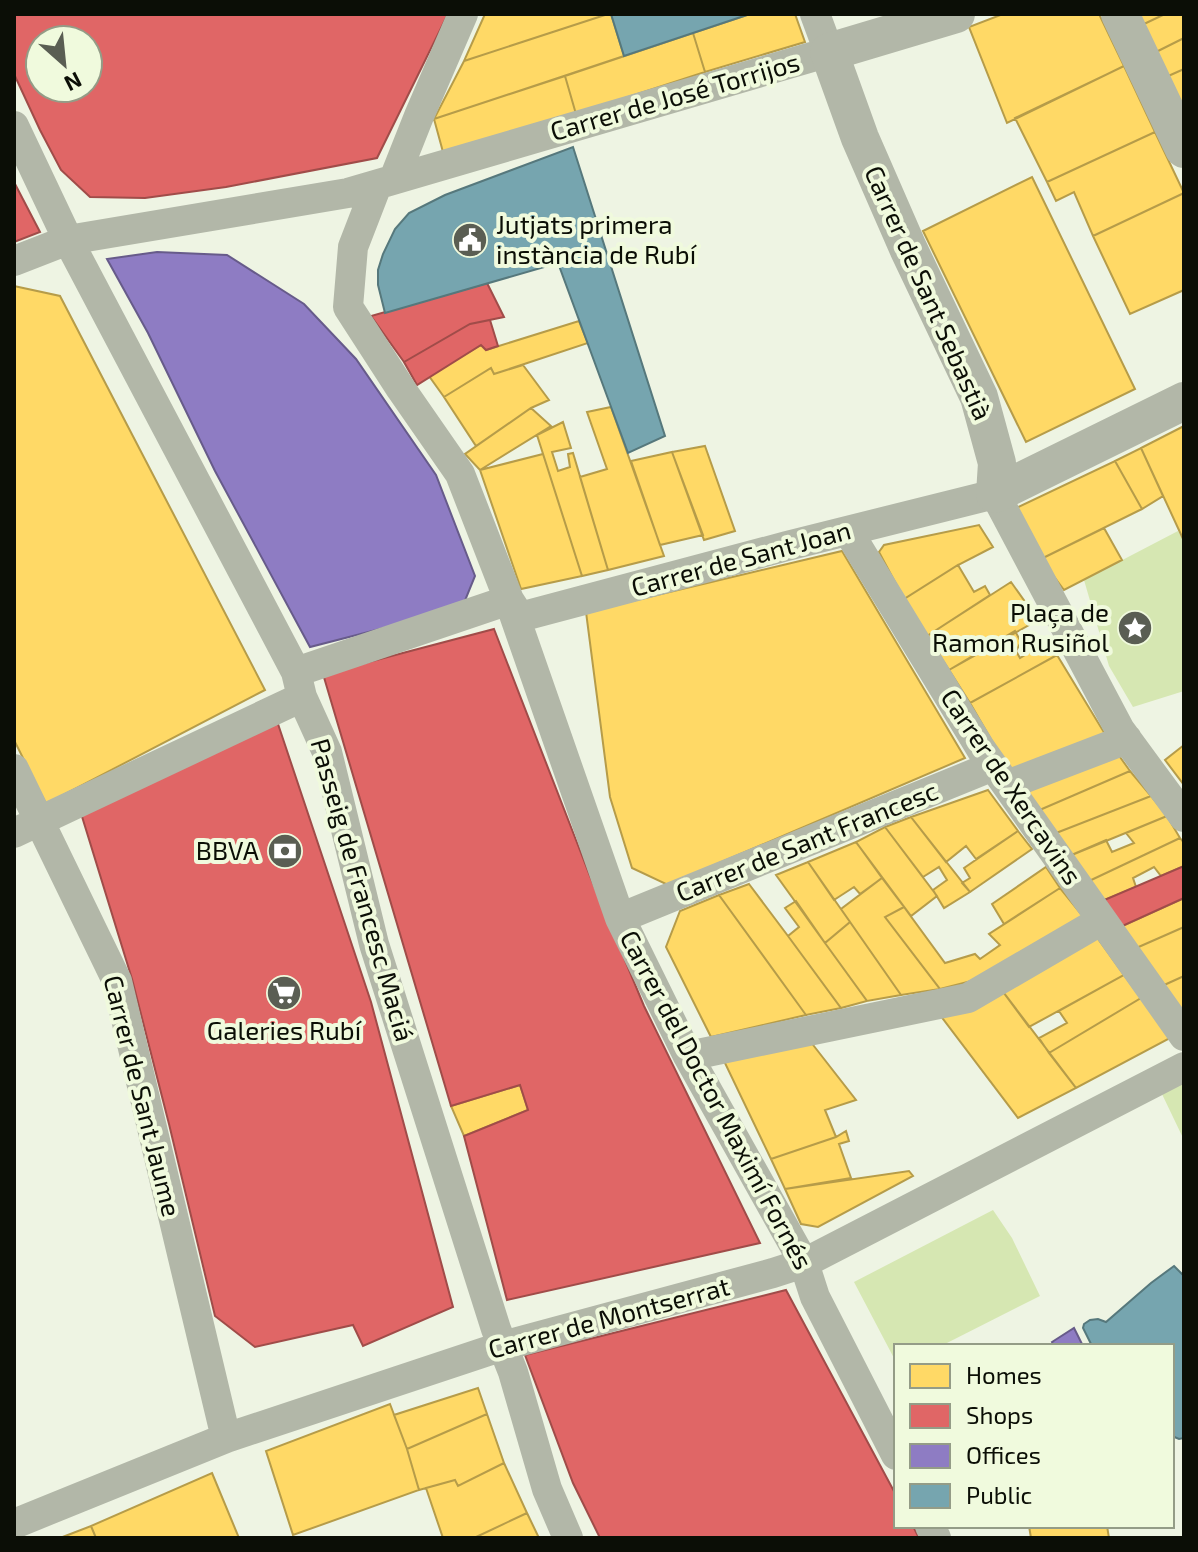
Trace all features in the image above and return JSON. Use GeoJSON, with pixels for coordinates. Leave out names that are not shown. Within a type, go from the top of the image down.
{"type":"FeatureCollection","features":[{"type":"Feature","properties":{"kind":"street","name":"Carrer del Doctor Maximí Fornés"},"geometry":{"type":"LineString","coordinates":[[463,14],[419,116],[353,247],[348,307],[460,474],[509,600],[620,918],[688,1056],[804,1263],[815,1297],[894,1451]]}},
{"type":"Feature","properties":{"kind":"street","name":"Carrer de Sant Sebastià"},"geometry":{"type":"LineString","coordinates":[[815,14],[860,138],[979,397],[997,463],[995,494],[1120,730],[1184,817]]}},
{"type":"Feature","properties":{"kind":"street","name":"Carrer de José Torrijos"},"geometry":{"type":"LineString","coordinates":[[14,261],[68,240],[348,193],[956,14]]}},
{"type":"Feature","properties":{"kind":"street"},"geometry":{"type":"LineString","coordinates":[[1120,14],[1184,149]]}},
{"type":"Feature","properties":{"kind":"street","name":"Passeig de Francesc Maciá"},"geometry":{"type":"LineString","coordinates":[[14,126],[68,240],[299,685],[327,752],[374,944],[496,1329],[513,1372],[547,1489],[568,1538]]}},
{"type":"Feature","properties":{"kind":"street","name":"Carrer de Sant Joan"},"geometry":{"type":"LineString","coordinates":[[509,600],[520,617],[995,494],[1184,401]]}},
{"type":"Feature","properties":{"kind":"street","name":"Carrer de Xercavins"},"geometry":{"type":"LineString","coordinates":[[848,531],[1000,776],[1184,1036]]}},
{"type":"Feature","properties":{"kind":"street"},"geometry":{"type":"LineString","coordinates":[[27,827],[299,685],[509,600]]}},
{"type":"Feature","properties":{"kind":"street","name":"Carrer de Sant Francesc"},"geometry":{"type":"LineString","coordinates":[[620,918],[1000,776],[1127,739]]}},
{"type":"Feature","properties":{"kind":"street","name":"Carrer de Sant Jaume"},"geometry":{"type":"LineString","coordinates":[[14,769],[27,827],[117,981],[226,1438]]}},
{"type":"Feature","properties":{"kind":"street"},"geometry":{"type":"LineString","coordinates":[[688,1056],[968,998],[1102,920]]}},
{"type":"Feature","properties":{"kind":"street","name":"Carrer de Montserrat"},"geometry":{"type":"LineString","coordinates":[[14,1524],[226,1438],[503,1346],[804,1263],[1184,1067]]}},
{"type":"Feature","properties":{"kind":"green space","name":"Plaça de Ramon Rusiñol"},"geometry":{"type":"Polygon","coordinates":[[[1178,531],[1184,541],[1184,691],[1133,707],[1109,666],[1084,580],[1178,531]]]}},
{"type":"Feature","properties":{"kind":"green space"},"geometry":{"type":"Polygon","coordinates":[[[1184,1081],[1184,1140],[1161,1092],[1184,1081]]]}},
{"type":"Feature","properties":{"kind":"green space"},"geometry":{"type":"Polygon","coordinates":[[[993,1210],[1012,1238],[1040,1296],[945,1344],[894,1344],[894,1358],[854,1282],[993,1210]]]}},
{"type":"Feature","properties":{"kind":"building: Homes"},"geometry":{"type":"Polygon","coordinates":[[[485,14],[608,14],[464,61],[485,14]]]}},
{"type":"Feature","properties":{"kind":"building: Homes"},"geometry":{"type":"Polygon","coordinates":[[[611,14],[624,56],[434,119],[464,61],[611,14]]]}},
{"type":"Feature","properties":{"kind":"building: Homes"},"geometry":{"type":"Polygon","coordinates":[[[750,14],[795,14],[805,42],[705,72],[693,33],[750,14]]]}},
{"type":"Feature","properties":{"kind":"building: Homes"},"geometry":{"type":"Polygon","coordinates":[[[1003,14],[1099,14],[1124,66],[1007,123],[969,27],[1003,14]]]}},
{"type":"Feature","properties":{"kind":"building: Homes"},"geometry":{"type":"Polygon","coordinates":[[[1139,14],[1165,14],[1144,24],[1139,14]]]}},
{"type":"Feature","properties":{"kind":"building: Homes"},"geometry":{"type":"Polygon","coordinates":[[[1165,14],[1184,14],[1184,38],[1156,52],[1144,24],[1165,14]]]}},
{"type":"Feature","properties":{"kind":"building: Homes"},"geometry":{"type":"Polygon","coordinates":[[[693,33],[705,72],[576,114],[565,76],[693,33]]]}},
{"type":"Feature","properties":{"kind":"building: Homes"},"geometry":{"type":"Polygon","coordinates":[[[1184,38],[1184,69],[1166,77],[1156,52],[1184,38]]]}},
{"type":"Feature","properties":{"kind":"building: Homes"},"geometry":{"type":"Polygon","coordinates":[[[1124,66],[1155,132],[1047,182],[1015,118],[1124,66]]]}},
{"type":"Feature","properties":{"kind":"building: Homes"},"geometry":{"type":"Polygon","coordinates":[[[1184,69],[1184,103],[1181,105],[1166,77],[1184,69]]]}},
{"type":"Feature","properties":{"kind":"building: Homes"},"geometry":{"type":"Polygon","coordinates":[[[565,76],[576,114],[443,152],[434,119],[565,76]]]}},
{"type":"Feature","properties":{"kind":"building: Homes"},"geometry":{"type":"Polygon","coordinates":[[[1155,132],[1184,193],[1093,236],[1074,192],[1056,201],[1047,182],[1155,132]]]}},
{"type":"Feature","properties":{"kind":"building: Homes"},"geometry":{"type":"Polygon","coordinates":[[[1032,177],[1135,389],[1026,442],[923,231],[1032,177]]]}},
{"type":"Feature","properties":{"kind":"building: Homes"},"geometry":{"type":"Polygon","coordinates":[[[1184,193],[1184,290],[1130,314],[1093,236],[1184,193]]]}},
{"type":"Feature","properties":{"kind":"building: Homes"},"geometry":{"type":"Polygon","coordinates":[[[14,286],[60,296],[265,690],[46,804],[14,740],[14,286]]]}},
{"type":"Feature","properties":{"kind":"building: Homes"},"geometry":{"type":"Polygon","coordinates":[[[579,321],[588,343],[494,374],[491,368],[444,397],[429,376],[481,345],[486,350],[579,321]]]}},
{"type":"Feature","properties":{"kind":"building: Homes"},"geometry":{"type":"Polygon","coordinates":[[[523,365],[549,400],[531,408],[476,446],[444,397],[491,368],[494,374],[523,365]]]}},
{"type":"Feature","properties":{"kind":"building: Homes"},"geometry":{"type":"Polygon","coordinates":[[[611,407],[664,556],[608,570],[580,477],[607,469],[587,412],[611,407]]]}},
{"type":"Feature","properties":{"kind":"building: Homes"},"geometry":{"type":"Polygon","coordinates":[[[531,408],[551,426],[480,470],[465,454],[531,408]]]}},
{"type":"Feature","properties":{"kind":"building: Homes"},"geometry":{"type":"Polygon","coordinates":[[[563,422],[571,448],[552,452],[558,471],[570,467],[568,454],[573,453],[608,570],[582,576],[537,435],[563,422]]]}},
{"type":"Feature","properties":{"kind":"building: Homes"},"geometry":{"type":"Polygon","coordinates":[[[1184,426],[1184,541],[1141,448],[1184,426]]]}},
{"type":"Feature","properties":{"kind":"building: Homes"},"geometry":{"type":"Polygon","coordinates":[[[705,446],[735,531],[704,540],[672,452],[705,446]]]}},
{"type":"Feature","properties":{"kind":"building: Homes"},"geometry":{"type":"Polygon","coordinates":[[[1141,448],[1163,496],[1142,509],[1115,461],[1141,448]]]}},
{"type":"Feature","properties":{"kind":"building: Homes"},"geometry":{"type":"Polygon","coordinates":[[[672,452],[703,535],[660,545],[631,461],[672,452]]]}},
{"type":"Feature","properties":{"kind":"building: Homes"},"geometry":{"type":"Polygon","coordinates":[[[543,454],[582,576],[521,589],[480,470],[543,454]]]}},
{"type":"Feature","properties":{"kind":"building: Homes"},"geometry":{"type":"Polygon","coordinates":[[[1115,461],[1142,509],[1041,559],[1014,509],[1115,461]]]}},
{"type":"Feature","properties":{"kind":"building: Homes"},"geometry":{"type":"Polygon","coordinates":[[[979,525],[993,547],[904,599],[879,552],[884,545],[979,525]]]}},
{"type":"Feature","properties":{"kind":"building: Homes"},"geometry":{"type":"Polygon","coordinates":[[[1104,528],[1122,560],[1064,590],[1041,559],[1104,528]]]}},
{"type":"Feature","properties":{"kind":"building: Homes"},"geometry":{"type":"Polygon","coordinates":[[[842,551],[965,758],[668,885],[632,868],[610,797],[586,612],[842,551]]]}},
{"type":"Feature","properties":{"kind":"building: Homes"},"geometry":{"type":"Polygon","coordinates":[[[958,565],[974,592],[985,586],[990,595],[927,636],[904,599],[958,565]]]}},
{"type":"Feature","properties":{"kind":"building: Homes"},"geometry":{"type":"Polygon","coordinates":[[[1011,582],[1038,620],[949,670],[927,636],[1011,582]]]}},
{"type":"Feature","properties":{"kind":"building: Homes"},"geometry":{"type":"Polygon","coordinates":[[[1015,631],[1021,642],[1016,651],[1020,658],[1047,641],[1057,655],[970,703],[949,670],[1015,631]]]}},
{"type":"Feature","properties":{"kind":"building: Homes"},"geometry":{"type":"Polygon","coordinates":[[[1057,655],[1105,734],[1011,774],[970,703],[1057,655]]]}},
{"type":"Feature","properties":{"kind":"building: Homes"},"geometry":{"type":"Polygon","coordinates":[[[1184,745],[1184,785],[1165,760],[1184,745]]]}},
{"type":"Feature","properties":{"kind":"building: Homes"},"geometry":{"type":"Polygon","coordinates":[[[1115,750],[1130,771],[1035,812],[1019,789],[1115,750]]]}},
{"type":"Feature","properties":{"kind":"building: Homes"},"geometry":{"type":"Polygon","coordinates":[[[1130,771],[1151,796],[1051,835],[1035,812],[1130,771]]]}},
{"type":"Feature","properties":{"kind":"building: Homes"},"geometry":{"type":"Polygon","coordinates":[[[988,790],[1018,831],[976,859],[966,846],[946,862],[911,817],[988,790]]]}},
{"type":"Feature","properties":{"kind":"building: Homes"},"geometry":{"type":"Polygon","coordinates":[[[1151,796],[1167,816],[1067,857],[1051,835],[1151,796]]]}},
{"type":"Feature","properties":{"kind":"building: Homes"},"geometry":{"type":"Polygon","coordinates":[[[1167,816],[1180,838],[1087,882],[1067,857],[1106,840],[1112,852],[1134,843],[1126,833],[1167,816]]]}},
{"type":"Feature","properties":{"kind":"building: Homes"},"geometry":{"type":"Polygon","coordinates":[[[911,817],[970,892],[944,908],[933,890],[947,880],[939,867],[923,877],[885,827],[911,817]]]}},
{"type":"Feature","properties":{"kind":"building: Homes"},"geometry":{"type":"Polygon","coordinates":[[[885,827],[937,896],[911,916],[856,842],[885,827]]]}},
{"type":"Feature","properties":{"kind":"building: Homes"},"geometry":{"type":"Polygon","coordinates":[[[1018,831],[1032,849],[970,892],[962,883],[970,878],[964,868],[1018,831]]]}},
{"type":"Feature","properties":{"kind":"building: Homes"},"geometry":{"type":"Polygon","coordinates":[[[1180,838],[1184,843],[1184,866],[1161,876],[1154,867],[1133,878],[1136,887],[1102,901],[1087,882],[1180,838]]]}},
{"type":"Feature","properties":{"kind":"building: Homes"},"geometry":{"type":"Polygon","coordinates":[[[856,842],[882,878],[860,894],[854,887],[834,900],[808,862],[856,842]]]}},
{"type":"Feature","properties":{"kind":"building: Homes"},"geometry":{"type":"Polygon","coordinates":[[[808,862],[850,922],[825,943],[776,875],[808,862]]]}},
{"type":"Feature","properties":{"kind":"building: Homes"},"geometry":{"type":"Polygon","coordinates":[[[1046,867],[1060,888],[1004,924],[992,904],[1046,867]]]}},
{"type":"Feature","properties":{"kind":"building: Homes"},"geometry":{"type":"Polygon","coordinates":[[[882,878],[904,907],[885,917],[940,989],[901,995],[841,909],[882,878]]]}},
{"type":"Feature","properties":{"kind":"building: Homes"},"geometry":{"type":"Polygon","coordinates":[[[749,884],[841,1008],[806,1015],[719,895],[749,884]]]}},
{"type":"Feature","properties":{"kind":"building: Homes"},"geometry":{"type":"Polygon","coordinates":[[[1060,888],[1086,920],[995,975],[940,989],[885,917],[904,907],[945,963],[975,954],[980,959],[1000,945],[989,934],[1060,888]]]}},
{"type":"Feature","properties":{"kind":"building: Homes"},"geometry":{"type":"Polygon","coordinates":[[[719,895],[806,1015],[711,1037],[666,947],[680,911],[719,895]]]}},
{"type":"Feature","properties":{"kind":"building: Homes"},"geometry":{"type":"Polygon","coordinates":[[[1184,898],[1184,927],[1134,949],[1118,928],[1184,898]]]}},
{"type":"Feature","properties":{"kind":"building: Homes"},"geometry":{"type":"Polygon","coordinates":[[[796,901],[867,1001],[841,1008],[788,936],[799,927],[785,908],[796,901]]]}},
{"type":"Feature","properties":{"kind":"building: Homes"},"geometry":{"type":"Polygon","coordinates":[[[850,922],[901,995],[867,1001],[825,943],[850,922]]]}},
{"type":"Feature","properties":{"kind":"building: Homes"},"geometry":{"type":"Polygon","coordinates":[[[1184,927],[1184,976],[1162,986],[1134,949],[1184,927]]]}},
{"type":"Feature","properties":{"kind":"building: Homes"},"geometry":{"type":"Polygon","coordinates":[[[1096,936],[1124,975],[1029,1027],[1001,989],[1096,936]]]}},
{"type":"Feature","properties":{"kind":"building: Homes"},"geometry":{"type":"Polygon","coordinates":[[[1124,975],[1141,998],[1049,1053],[1039,1038],[1067,1023],[1059,1011],[1124,975]]]}},
{"type":"Feature","properties":{"kind":"building: Homes"},"geometry":{"type":"Polygon","coordinates":[[[1184,976],[1184,1014],[1162,986],[1184,976]]]}},
{"type":"Feature","properties":{"kind":"building: Homes"},"geometry":{"type":"Polygon","coordinates":[[[1001,989],[1076,1088],[1018,1118],[937,1011],[1001,989]]]}},
{"type":"Feature","properties":{"kind":"building: Homes"},"geometry":{"type":"Polygon","coordinates":[[[1141,998],[1172,1037],[1076,1088],[1049,1053],[1141,998]]]}},
{"type":"Feature","properties":{"kind":"building: Homes"},"geometry":{"type":"Polygon","coordinates":[[[810,1041],[856,1100],[825,1110],[836,1137],[771,1159],[724,1061],[810,1041]]]}},
{"type":"Feature","properties":{"kind":"building: Homes"},"geometry":{"type":"Polygon","coordinates":[[[520,1085],[528,1110],[464,1136],[451,1106],[520,1085]]]}},
{"type":"Feature","properties":{"kind":"building: Homes"},"geometry":{"type":"Polygon","coordinates":[[[846,1131],[849,1141],[839,1144],[851,1178],[785,1189],[771,1159],[846,1131]]]}},
{"type":"Feature","properties":{"kind":"building: Homes"},"geometry":{"type":"Polygon","coordinates":[[[909,1171],[913,1176],[818,1227],[801,1224],[785,1189],[909,1171]]]}},
{"type":"Feature","properties":{"kind":"building: Homes"},"geometry":{"type":"Polygon","coordinates":[[[478,1388],[487,1414],[407,1449],[394,1415],[478,1388]]]}},
{"type":"Feature","properties":{"kind":"building: Homes"},"geometry":{"type":"Polygon","coordinates":[[[390,1404],[419,1490],[293,1535],[266,1451],[390,1404]]]}},
{"type":"Feature","properties":{"kind":"building: Homes"},"geometry":{"type":"Polygon","coordinates":[[[487,1414],[504,1463],[458,1486],[455,1480],[419,1490],[407,1449],[487,1414]]]}},
{"type":"Feature","properties":{"kind":"building: Homes"},"geometry":{"type":"Polygon","coordinates":[[[504,1463],[527,1513],[474,1538],[443,1538],[426,1488],[455,1480],[458,1486],[504,1463]]]}},
{"type":"Feature","properties":{"kind":"building: Homes"},"geometry":{"type":"Polygon","coordinates":[[[212,1473],[239,1538],[96,1538],[91,1526],[212,1473]]]}},
{"type":"Feature","properties":{"kind":"building: Homes"},"geometry":{"type":"Polygon","coordinates":[[[527,1513],[539,1538],[474,1538],[527,1513]]]}},
{"type":"Feature","properties":{"kind":"building: Homes"},"geometry":{"type":"Polygon","coordinates":[[[91,1526],[96,1538],[60,1538],[91,1526]]]}},
{"type":"Feature","properties":{"kind":"building: Homes"},"geometry":{"type":"Polygon","coordinates":[[[1029,1528],[1107,1528],[1109,1538],[1031,1538],[1029,1528]]]}},
{"type":"Feature","properties":{"kind":"building: Shops"},"geometry":{"type":"Polygon","coordinates":[[[14,14],[448,14],[377,158],[226,187],[145,198],[90,197],[61,170],[28,104],[104,104],[104,24],[24,24],[24,96],[14,74],[14,14]]]}},
{"type":"Feature","properties":{"kind":"building: Shops"},"geometry":{"type":"Polygon","coordinates":[[[14,182],[40,232],[14,242],[14,182]]]}},
{"type":"Feature","properties":{"kind":"building: Shops"},"geometry":{"type":"Polygon","coordinates":[[[487,283],[504,317],[470,324],[404,362],[371,316],[487,283]]]}},
{"type":"Feature","properties":{"kind":"building: Shops"},"geometry":{"type":"Polygon","coordinates":[[[490,320],[498,346],[486,350],[481,345],[417,385],[404,362],[470,324],[490,320]]]}},
{"type":"Feature","properties":{"kind":"building: Shops"},"geometry":{"type":"Polygon","coordinates":[[[494,629],[644,1006],[760,1243],[507,1300],[464,1136],[528,1110],[520,1085],[451,1106],[323,674],[494,629]]]}},
{"type":"Feature","properties":{"kind":"building: Shops"},"geometry":{"type":"Polygon","coordinates":[[[276,718],[371,1002],[453,1307],[363,1346],[353,1325],[255,1347],[215,1316],[132,979],[80,810],[276,718]]]}},
{"type":"Feature","properties":{"kind":"building: Shops"},"geometry":{"type":"Polygon","coordinates":[[[1184,866],[1184,898],[1118,928],[1102,901],[1184,866]]]}},
{"type":"Feature","properties":{"kind":"building: Shops"},"geometry":{"type":"Polygon","coordinates":[[[786,1290],[894,1491],[894,1528],[914,1528],[919,1538],[600,1538],[573,1483],[525,1355],[786,1290]]]}},
{"type":"Feature","properties":{"kind":"building: Offices"},"geometry":{"type":"Polygon","coordinates":[[[157,252],[227,255],[304,304],[356,359],[436,475],[475,576],[462,608],[310,647],[215,471],[148,333],[107,259],[157,252]]]}},
{"type":"Feature","properties":{"kind":"building: Offices"},"geometry":{"type":"Polygon","coordinates":[[[1074,1328],[1082,1344],[1053,1344],[1074,1328]]]}},
{"type":"Feature","properties":{"kind":"building: Public"},"geometry":{"type":"Polygon","coordinates":[[[611,14],[750,14],[624,56],[611,14]]]}},
{"type":"Feature","properties":{"kind":"building: Public"},"geometry":{"type":"Polygon","coordinates":[[[573,147],[665,436],[628,453],[558,263],[385,313],[378,285],[383,254],[395,229],[409,213],[445,195],[573,147]]]}},
{"type":"Feature","properties":{"kind":"building: Public"},"geometry":{"type":"Polygon","coordinates":[[[1174,1266],[1184,1276],[1184,1438],[1179,1439],[1174,1437],[1174,1344],[1091,1344],[1083,1328],[1090,1320],[1106,1322],[1174,1266]]]}},
{"type":"Feature","properties":{"kind":"place","name":"Jutjats primera instància de Rubí"},"geometry":{"type":"Point","coordinates":[470,240]}},
{"type":"Feature","properties":{"kind":"place","name":"Plaça de Ramon Rusiñol"},"geometry":{"type":"Point","coordinates":[1135,628]}},
{"type":"Feature","properties":{"kind":"place","name":"BBVA"},"geometry":{"type":"Point","coordinates":[285,851]}},
{"type":"Feature","properties":{"kind":"place","name":"Galeries Rubí"},"geometry":{"type":"Point","coordinates":[284,993]}}]}
